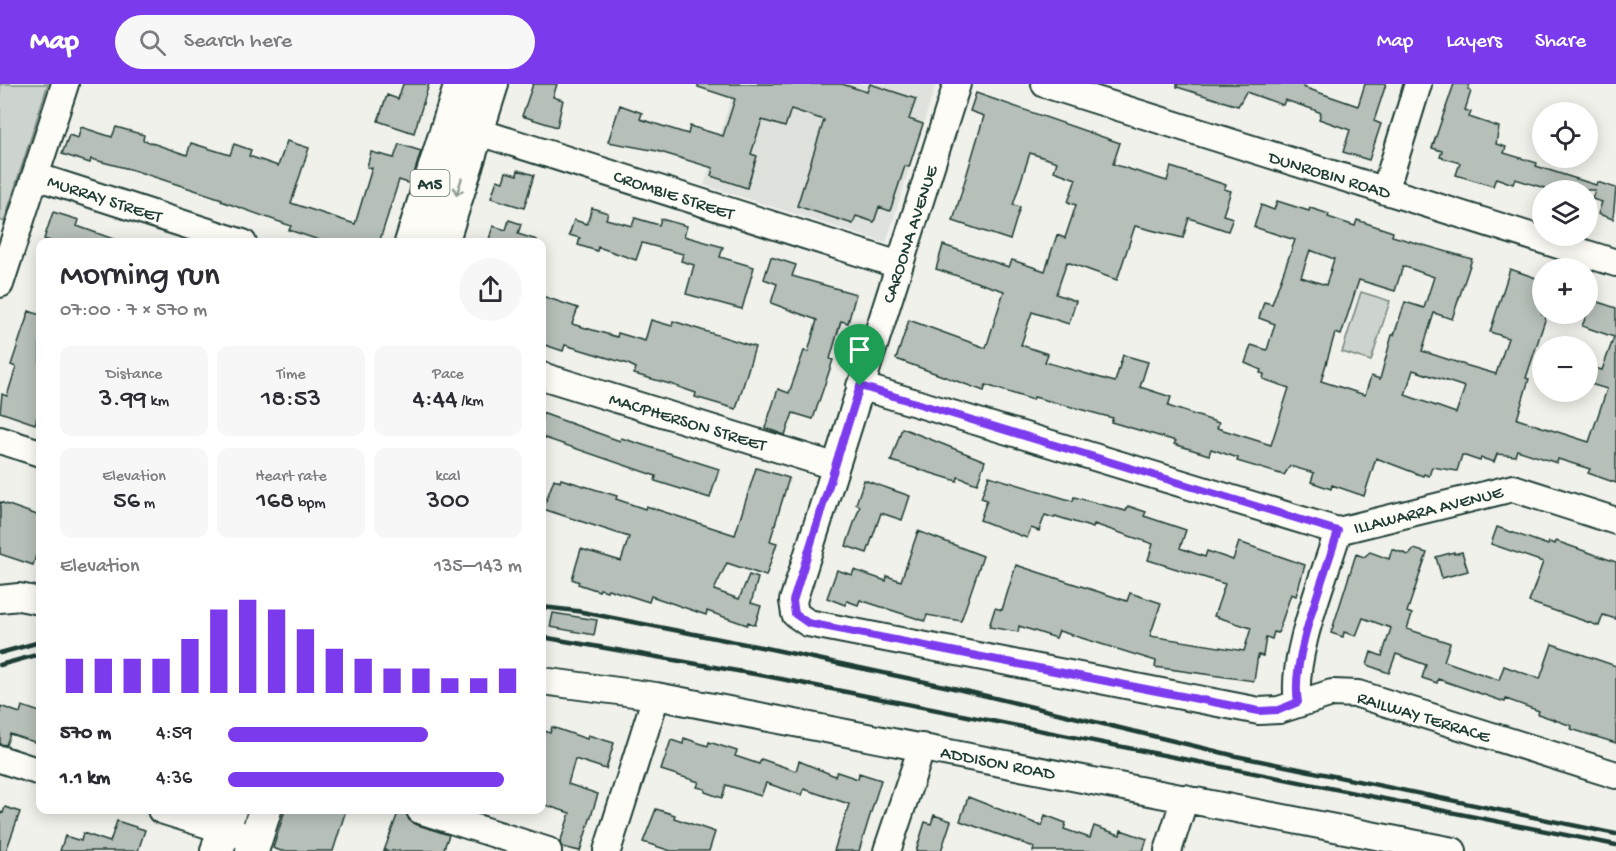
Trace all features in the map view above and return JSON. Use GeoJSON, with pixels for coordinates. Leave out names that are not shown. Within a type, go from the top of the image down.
{"type":"FeatureCollection","features":[{"type":"Feature","properties":{"kind":"main road","name":"A15"},"geometry":{"type":"LineString","coordinates":[[443,238],[462,127],[461,84]]}},
{"type":"Feature","properties":{"kind":"main road","name":"A15"},"geometry":{"type":"LineString","coordinates":[[413,238],[462,127],[492,84]]}},
{"type":"Feature","properties":{"kind":"main road"},"geometry":{"type":"LineString","coordinates":[[254,845],[264,814]]}},
{"type":"Feature","properties":{"kind":"street"},"geometry":{"type":"LineString","coordinates":[[0,284],[65,84]]}},
{"type":"Feature","properties":{"kind":"street","name":"CAROONA AVENUE"},"geometry":{"type":"LineString","coordinates":[[957,84],[834,466],[793,601],[795,614],[808,623],[1259,711],[1279,710],[1298,702]]}},
{"type":"Feature","properties":{"kind":"street","name":"DUNROBIN ROAD"},"geometry":{"type":"LineString","coordinates":[[1045,84],[1616,263]]}},
{"type":"Feature","properties":{"kind":"street"},"geometry":{"type":"LineString","coordinates":[[1385,191],[1418,84]]}},
{"type":"Feature","properties":{"kind":"street","name":"CROMBIE STREET"},"geometry":{"type":"LineString","coordinates":[[462,127],[899,265]]}},
{"type":"Feature","properties":{"kind":"street","name":"MURRAY STREET"},"geometry":{"type":"LineString","coordinates":[[35,176],[227,238]]}},
{"type":"Feature","properties":{"kind":"street","name":"MACPHERSON STREET"},"geometry":{"type":"LineString","coordinates":[[546,377],[834,466]]}},
{"type":"Feature","properties":{"kind":"street","name":"ILLAWARRA AVENUE"},"geometry":{"type":"LineString","coordinates":[[860,386],[1338,531],[1513,488],[1616,521]]}},
{"type":"Feature","properties":{"kind":"street"},"geometry":{"type":"LineString","coordinates":[[0,440],[36,452]]}},
{"type":"Feature","properties":{"kind":"street"},"geometry":{"type":"LineString","coordinates":[[1298,702],[1295,685],[1298,662],[1338,531]]}},
{"type":"Feature","properties":{"kind":"street"},"geometry":{"type":"LineString","coordinates":[[0,599],[19,597],[36,600]]}},
{"type":"Feature","properties":{"kind":"street","name":"ADDISON ROAD"},"geometry":{"type":"LineString","coordinates":[[546,682],[656,696],[1453,851]]}},
{"type":"Feature","properties":{"kind":"street","name":"RAILWAY TERRACE"},"geometry":{"type":"LineString","coordinates":[[1298,702],[1332,693],[1358,694],[1616,775]]}},
{"type":"Feature","properties":{"kind":"street"},"geometry":{"type":"LineString","coordinates":[[607,851],[656,696]]}},
{"type":"Feature","properties":{"kind":"street"},"geometry":{"type":"LineString","coordinates":[[887,851],[922,747]]}},
{"type":"Feature","properties":{"kind":"street"},"geometry":{"type":"LineString","coordinates":[[0,759],[36,771]]}},
{"type":"Feature","properties":{"kind":"street"},"geometry":{"type":"LineString","coordinates":[[1168,851],[1185,798]]}},
{"type":"Feature","properties":{"kind":"street"},"geometry":{"type":"LineString","coordinates":[[174,814],[223,830],[254,845]]}},
{"type":"Feature","properties":{"kind":"street"},"geometry":{"type":"LineString","coordinates":[[432,814],[548,851]]}},
{"type":"Feature","properties":{"kind":"shaded area"},"geometry":{"type":"Polygon","coordinates":[[[0,84],[48,84],[4,222],[0,220],[0,84]]]}},
{"type":"Feature","properties":{"kind":"shaded area"},"geometry":{"type":"Polygon","coordinates":[[[697,84],[936,84],[886,243],[704,185],[731,98],[696,87],[697,84]]]}},
{"type":"Feature","properties":{"kind":"shaded area"},"geometry":{"type":"Polygon","coordinates":[[[1361,292],[1390,301],[1371,361],[1342,352],[1361,292]]]}},
{"type":"Feature","properties":{"kind":"building"},"geometry":{"type":"Polygon","coordinates":[[[403,84],[429,84],[414,133],[378,121],[387,95],[398,99],[403,84]]]}},
{"type":"Feature","properties":{"kind":"building"},"geometry":{"type":"Polygon","coordinates":[[[533,84],[557,84],[553,97],[563,100],[557,127],[522,116],[533,84]]]}},
{"type":"Feature","properties":{"kind":"building"},"geometry":{"type":"Polygon","coordinates":[[[698,84],[842,84],[867,92],[870,84],[916,99],[909,119],[923,124],[909,167],[905,166],[890,211],[879,207],[874,222],[856,216],[853,224],[797,206],[824,120],[791,109],[785,127],[762,120],[751,154],[757,156],[747,188],[711,176],[713,168],[657,151],[608,142],[620,105],[642,113],[640,119],[688,134],[690,126],[723,136],[735,99],[698,87],[698,84]]]}},
{"type":"Feature","properties":{"kind":"building"},"geometry":{"type":"Polygon","coordinates":[[[1177,84],[1305,84],[1303,87],[1358,106],[1365,84],[1386,84],[1374,121],[1381,124],[1369,160],[1343,152],[1350,130],[1319,119],[1321,113],[1312,109],[1285,100],[1283,105],[1246,92],[1238,106],[1177,87],[1177,84]]]}},
{"type":"Feature","properties":{"kind":"building"},"geometry":{"type":"Polygon","coordinates":[[[1454,84],[1470,84],[1468,89],[1471,91],[1465,110],[1471,112],[1469,117],[1499,127],[1496,144],[1506,147],[1504,153],[1532,161],[1532,168],[1542,168],[1580,180],[1532,180],[1532,184],[1515,179],[1513,184],[1496,178],[1493,186],[1456,175],[1460,163],[1440,157],[1442,151],[1432,148],[1454,84]]]}},
{"type":"Feature","properties":{"kind":"building"},"geometry":{"type":"Polygon","coordinates":[[[976,93],[1120,143],[1113,164],[1167,181],[1171,167],[1226,185],[1224,189],[1231,191],[1223,215],[1233,218],[1228,231],[1189,218],[1183,238],[1135,226],[1117,280],[1067,262],[1056,294],[1076,301],[1069,324],[1032,312],[1021,345],[1048,354],[1045,362],[1115,382],[1123,355],[1148,362],[1140,387],[1171,397],[1168,406],[1219,423],[1217,428],[1271,445],[1289,388],[1263,379],[1264,374],[1260,373],[1261,370],[1245,363],[1251,345],[1267,350],[1275,324],[1259,318],[1264,302],[1272,304],[1295,240],[1254,227],[1261,205],[1274,210],[1277,201],[1309,211],[1310,208],[1329,214],[1328,217],[1355,226],[1357,220],[1393,232],[1392,236],[1472,259],[1452,319],[1434,313],[1422,351],[1465,365],[1496,374],[1508,338],[1490,332],[1510,269],[1532,277],[1532,324],[1544,324],[1540,336],[1532,336],[1532,360],[1526,378],[1529,379],[1517,419],[1589,442],[1607,389],[1598,386],[1598,369],[1602,370],[1614,337],[1582,326],[1583,324],[1598,324],[1598,302],[1616,308],[1616,483],[1588,473],[1590,469],[1558,459],[1557,463],[1517,450],[1515,456],[1497,454],[1494,462],[1481,458],[1480,461],[1462,455],[1457,471],[1432,467],[1429,476],[1424,474],[1423,476],[1376,458],[1364,496],[1332,485],[1331,489],[1311,482],[1314,473],[1290,466],[1284,475],[1237,461],[1238,458],[1211,449],[1209,455],[1174,444],[1176,441],[1111,422],[1113,418],[1034,397],[1033,400],[986,385],[984,391],[896,359],[909,320],[986,348],[1004,291],[936,269],[943,245],[1009,267],[1012,260],[1045,271],[1057,235],[1065,238],[1076,205],[1068,202],[1076,179],[1054,171],[1057,162],[1030,153],[1013,205],[1020,207],[1010,240],[953,221],[984,116],[970,111],[976,93]],[[1310,250],[1301,277],[1326,285],[1334,259],[1310,250]],[[1403,266],[1395,291],[1359,280],[1341,335],[1335,333],[1321,381],[1365,395],[1371,376],[1380,379],[1392,335],[1394,335],[1405,302],[1424,308],[1434,277],[1403,266]],[[1413,370],[1405,395],[1456,413],[1465,387],[1413,370]]]}},
{"type":"Feature","properties":{"kind":"building"},"geometry":{"type":"Polygon","coordinates":[[[81,127],[112,137],[116,127],[144,135],[143,140],[187,155],[191,143],[230,155],[234,144],[251,150],[249,156],[278,166],[287,141],[309,148],[291,203],[355,224],[372,168],[367,167],[371,152],[394,158],[399,144],[421,151],[411,184],[399,180],[381,238],[313,238],[289,230],[291,226],[221,201],[222,199],[133,170],[91,159],[90,163],[62,154],[69,135],[78,138],[81,127]]]}},
{"type":"Feature","properties":{"kind":"building"},"geometry":{"type":"Polygon","coordinates":[[[518,170],[534,175],[524,208],[491,198],[497,180],[503,182],[506,172],[517,175],[518,170]]]}},
{"type":"Feature","properties":{"kind":"building"},"geometry":{"type":"Polygon","coordinates":[[[1598,182],[1616,188],[1613,219],[1598,214],[1602,202],[1598,201],[1598,182]]]}},
{"type":"Feature","properties":{"kind":"building"},"geometry":{"type":"Polygon","coordinates":[[[592,208],[608,213],[606,219],[632,226],[635,218],[659,225],[661,219],[687,226],[684,236],[723,247],[720,257],[754,267],[742,309],[686,294],[694,265],[681,261],[683,254],[642,243],[636,260],[598,247],[597,251],[578,245],[580,238],[569,235],[574,220],[587,224],[592,208]]]}},
{"type":"Feature","properties":{"kind":"building"},"geometry":{"type":"Polygon","coordinates":[[[53,212],[79,220],[77,226],[111,238],[44,238],[53,212]]]}},
{"type":"Feature","properties":{"kind":"building"},"geometry":{"type":"Polygon","coordinates":[[[509,220],[521,224],[518,234],[531,238],[489,238],[493,226],[506,230],[509,220]]]}},
{"type":"Feature","properties":{"kind":"building"},"geometry":{"type":"Polygon","coordinates":[[[771,257],[796,265],[792,276],[856,294],[848,323],[841,321],[830,359],[833,360],[813,419],[793,413],[785,435],[765,428],[778,389],[789,393],[804,351],[808,352],[817,320],[771,303],[777,284],[764,279],[771,257]]]}},
{"type":"Feature","properties":{"kind":"building"},"geometry":{"type":"Polygon","coordinates":[[[546,297],[578,308],[572,324],[617,337],[618,333],[645,341],[651,320],[672,326],[673,321],[755,347],[736,409],[695,397],[696,393],[670,384],[634,374],[636,368],[628,364],[565,345],[563,351],[546,345],[546,297]]]}},
{"type":"Feature","properties":{"kind":"building"},"geometry":{"type":"Polygon","coordinates":[[[29,311],[36,314],[35,424],[0,412],[2,394],[7,396],[16,367],[11,365],[29,311]]]}},
{"type":"Feature","properties":{"kind":"building"},"geometry":{"type":"Polygon","coordinates":[[[546,414],[620,441],[621,438],[719,469],[710,498],[655,481],[656,476],[546,438],[546,414]]]}},
{"type":"Feature","properties":{"kind":"building"},"geometry":{"type":"Polygon","coordinates":[[[902,428],[985,461],[977,484],[958,477],[957,481],[891,461],[902,428]]]}},
{"type":"Feature","properties":{"kind":"building"},"geometry":{"type":"Polygon","coordinates":[[[756,468],[789,478],[770,541],[777,543],[766,576],[727,563],[714,590],[739,599],[749,575],[758,578],[751,603],[761,606],[755,625],[748,622],[747,625],[707,611],[706,615],[651,596],[649,602],[608,589],[599,591],[578,584],[579,582],[572,579],[581,549],[621,561],[629,537],[546,510],[546,501],[554,479],[560,482],[561,479],[617,496],[616,499],[645,509],[646,506],[735,535],[756,468]]]}},
{"type":"Feature","properties":{"kind":"building"},"geometry":{"type":"Polygon","coordinates":[[[989,476],[1073,501],[1074,497],[1126,511],[1128,506],[1146,512],[1144,516],[1186,530],[1180,548],[1205,557],[1207,551],[1233,560],[1239,542],[1305,565],[1296,596],[1291,594],[1278,633],[1274,632],[1272,639],[1266,637],[1263,656],[1258,655],[1254,681],[1155,667],[1156,661],[1059,631],[1056,638],[1019,626],[1018,632],[989,627],[995,608],[1002,610],[1016,565],[1127,601],[1130,593],[1161,603],[1150,636],[1244,651],[1251,628],[1214,616],[1225,584],[1148,560],[1153,544],[1094,524],[1093,528],[1055,516],[1054,518],[1045,515],[1039,531],[1031,528],[1027,538],[980,520],[987,500],[981,498],[989,476]]]}},
{"type":"Feature","properties":{"kind":"building"},"geometry":{"type":"Polygon","coordinates":[[[864,480],[910,496],[902,520],[881,513],[867,553],[846,546],[860,506],[856,504],[864,480]]]}},
{"type":"Feature","properties":{"kind":"building"},"geometry":{"type":"Polygon","coordinates":[[[0,502],[36,515],[36,556],[33,565],[0,554],[0,502]]]}},
{"type":"Feature","properties":{"kind":"building"},"geometry":{"type":"Polygon","coordinates":[[[1497,527],[1548,545],[1549,542],[1555,544],[1556,541],[1616,562],[1616,619],[1603,615],[1599,626],[1529,602],[1543,562],[1491,544],[1497,527]]]}},
{"type":"Feature","properties":{"kind":"building"},"geometry":{"type":"Polygon","coordinates":[[[918,531],[983,556],[961,621],[927,615],[925,621],[860,600],[858,605],[847,601],[845,605],[827,598],[837,570],[852,575],[854,570],[886,581],[887,576],[901,581],[918,531]]]}},
{"type":"Feature","properties":{"kind":"building"},"geometry":{"type":"Polygon","coordinates":[[[1392,549],[1409,555],[1414,549],[1427,553],[1407,612],[1412,614],[1407,629],[1450,643],[1444,661],[1499,680],[1504,666],[1540,679],[1552,644],[1616,666],[1616,743],[1571,729],[1572,726],[1506,699],[1505,702],[1438,679],[1437,683],[1422,678],[1426,665],[1396,654],[1389,673],[1367,665],[1371,652],[1382,656],[1391,628],[1363,618],[1356,636],[1344,632],[1343,637],[1331,633],[1356,554],[1364,557],[1370,552],[1389,559],[1392,549]]]}},
{"type":"Feature","properties":{"kind":"building"},"geometry":{"type":"Polygon","coordinates":[[[1454,552],[1454,554],[1462,552],[1468,571],[1442,578],[1436,557],[1454,552]]]}},
{"type":"Feature","properties":{"kind":"building"},"geometry":{"type":"Polygon","coordinates":[[[553,613],[597,620],[594,635],[550,627],[553,613]]]}},
{"type":"Feature","properties":{"kind":"building"},"geometry":{"type":"Polygon","coordinates":[[[0,706],[20,713],[22,706],[36,711],[36,743],[10,734],[6,745],[0,744],[0,706]]]}},
{"type":"Feature","properties":{"kind":"building"},"geometry":{"type":"Polygon","coordinates":[[[552,727],[587,739],[588,735],[614,743],[606,769],[575,759],[568,784],[598,794],[580,851],[562,847],[560,843],[570,813],[546,805],[546,731],[550,733],[552,727]]]}},
{"type":"Feature","properties":{"kind":"building"},"geometry":{"type":"Polygon","coordinates":[[[684,738],[708,746],[709,742],[737,751],[735,756],[759,764],[761,759],[796,771],[799,761],[835,776],[837,772],[858,779],[859,773],[881,780],[859,851],[834,851],[849,804],[804,789],[802,795],[766,783],[761,796],[726,785],[722,798],[697,787],[699,782],[661,770],[671,740],[683,744],[684,738]]]}},
{"type":"Feature","properties":{"kind":"building"},"geometry":{"type":"Polygon","coordinates":[[[968,797],[1042,826],[1045,815],[1066,823],[1064,829],[1090,838],[1094,826],[1120,835],[1121,830],[1147,839],[1143,851],[1033,851],[1034,847],[960,821],[968,797]]]}},
{"type":"Feature","properties":{"kind":"building"},"geometry":{"type":"Polygon","coordinates":[[[5,807],[20,812],[6,851],[0,851],[0,812],[3,813],[5,807]]]}},
{"type":"Feature","properties":{"kind":"building"},"geometry":{"type":"Polygon","coordinates":[[[656,809],[675,815],[674,818],[715,832],[709,851],[671,851],[643,842],[656,809]]]}},
{"type":"Feature","properties":{"kind":"building"},"geometry":{"type":"Polygon","coordinates":[[[284,814],[345,814],[333,851],[281,851],[273,848],[284,814]]]}},
{"type":"Feature","properties":{"kind":"building"},"geometry":{"type":"Polygon","coordinates":[[[398,814],[407,814],[409,820],[415,824],[449,835],[443,851],[384,851],[398,814]]]}},
{"type":"Feature","properties":{"kind":"building"},"geometry":{"type":"Polygon","coordinates":[[[934,815],[951,821],[941,851],[916,851],[925,822],[931,824],[934,815]]]}},
{"type":"Feature","properties":{"kind":"building"},"geometry":{"type":"Polygon","coordinates":[[[117,821],[145,830],[138,851],[60,851],[65,836],[81,841],[83,833],[110,842],[117,821]]]}},
{"type":"Feature","properties":{"kind":"railway"},"geometry":{"type":"LineString","coordinates":[[546,607],[577,611],[771,649],[949,687],[1236,756],[1616,834]]}},
{"type":"Feature","properties":{"kind":"railway"},"geometry":{"type":"LineString","coordinates":[[546,638],[766,676],[1616,845]]}},
{"type":"Feature","properties":{"kind":"railway"},"geometry":{"type":"LineString","coordinates":[[0,653],[36,643]]}},
{"type":"Feature","properties":{"kind":"railway"},"geometry":{"type":"LineString","coordinates":[[0,665],[36,655]]}},
{"type":"Feature","properties":{"kind":"route"},"geometry":{"type":"LineString","coordinates":[[860,386],[1338,531],[1298,662],[1295,685],[1298,702],[1279,710],[1259,711],[808,623],[795,614],[793,601],[860,386]]}}]}
